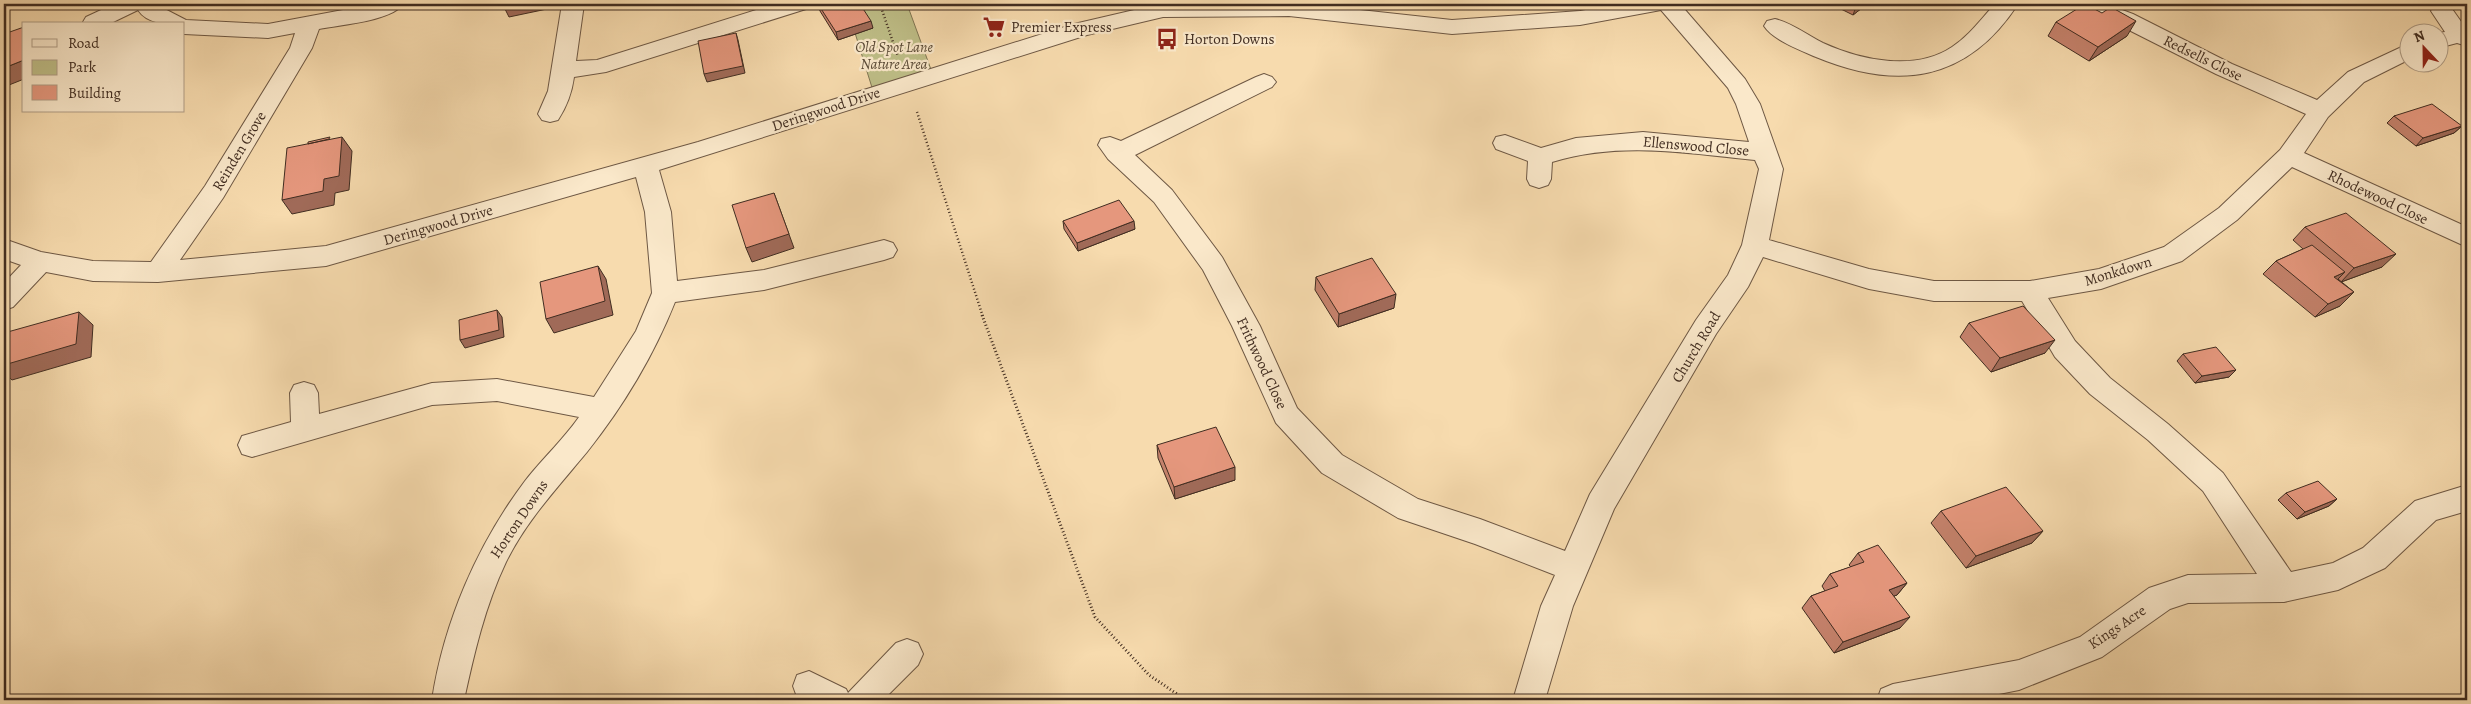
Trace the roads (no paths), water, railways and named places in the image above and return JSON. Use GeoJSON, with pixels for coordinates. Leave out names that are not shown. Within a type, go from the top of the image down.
{"type":"FeatureCollection","features":[{"type":"Feature","properties":{"kind":"street"},"geometry":{"type":"LineString","coordinates":[[94,22],[132,4]]}},
{"type":"Feature","properties":{"kind":"street"},"geometry":{"type":"LineString","coordinates":[[148,4],[149,10],[173,22]]}},
{"type":"Feature","properties":{"kind":"street"},"geometry":{"type":"LineString","coordinates":[[185,27],[268,31],[380,10],[392,4]]}},
{"type":"Feature","properties":{"kind":"street"},"geometry":{"type":"LineString","coordinates":[[550,114],[560,92],[573,4]]}},
{"type":"Feature","properties":{"kind":"street"},"geometry":{"type":"LineString","coordinates":[[563,70],[598,67],[674,41],[719,31],[798,4]]}},
{"type":"Feature","properties":{"kind":"street","name":"Deringwood Drive"},"geometry":{"type":"LineString","coordinates":[[4,250],[40,261],[93,271],[158,272],[326,256],[645,166],[1082,29],[1161,7],[1289,9],[1452,27],[1580,18],[1656,4]]}},
{"type":"Feature","properties":{"kind":"street","name":"Church Road"},"geometry":{"type":"LineString","coordinates":[[1529,700],[1557,606],[1602,503],[1706,326],[1739,280],[1754,245],[1772,169],[1764,152],[1748,104],[1737,84],[1668,4]]}},
{"type":"Feature","properties":{"kind":"street"},"geometry":{"type":"LineString","coordinates":[[1775,26],[1803,44],[1864,66],[1897,68],[1923,66],[1954,56],[2008,4]]}},
{"type":"Feature","properties":{"kind":"street","name":"Redsells Close"},"geometry":{"type":"LineString","coordinates":[[2086,4],[2125,19],[2224,69],[2320,111]]}},
{"type":"Feature","properties":{"kind":"street"},"geometry":{"type":"LineString","coordinates":[[2442,11],[2455,38]]}},
{"type":"Feature","properties":{"kind":"street","name":"Reinden Grove"},"geometry":{"type":"LineString","coordinates":[[158,272],[214,192],[300,48],[309,24]]}},
{"type":"Feature","properties":{"kind":"street","name":"Monkdown"},"geometry":{"type":"LineString","coordinates":[[1754,245],[1869,279],[1934,291],[2030,291],[2101,279],[2173,254],[2228,214],[2289,156],[2320,111],[2356,77],[2398,56]]}},
{"type":"Feature","properties":{"kind":"street","name":"Frithwood Close"},"geometry":{"type":"LineString","coordinates":[[1264,82],[1113,149],[1163,196],[1213,264],[1246,326],[1286,415],[1332,464],[1409,509],[1480,532],[1574,568]]}},
{"type":"Feature","properties":{"kind":"street","name":"Ellenswood Close"},"geometry":{"type":"LineString","coordinates":[[1505,143],[1540,168],[1576,146],[1643,140],[1764,152]]}},
{"type":"Feature","properties":{"kind":"street","name":"Rhodewood Close"},"geometry":{"type":"LineString","coordinates":[[2289,156],[2467,238]]}},
{"type":"Feature","properties":{"kind":"street","name":"Horton Downs"},"geometry":{"type":"LineString","coordinates":[[448,700],[458,650],[493,556],[536,490],[577,443],[600,410],[648,335],[665,293],[658,212],[645,166]]}},
{"type":"Feature","properties":{"kind":"street"},"geometry":{"type":"LineString","coordinates":[[665,293],[764,280],[884,250]]}},
{"type":"Feature","properties":{"kind":"street"},"geometry":{"type":"LineString","coordinates":[[4,300],[40,261]]}},
{"type":"Feature","properties":{"kind":"street"},"geometry":{"type":"LineString","coordinates":[[2030,291],[2065,349],[2100,386],[2158,432],[2213,482],[2284,588]]}},
{"type":"Feature","properties":{"kind":"street"},"geometry":{"type":"LineString","coordinates":[[252,445],[375,412],[432,394],[497,390],[600,410]]}},
{"type":"Feature","properties":{"kind":"street"},"geometry":{"type":"LineString","coordinates":[[304,393],[306,429]]}},
{"type":"Feature","properties":{"kind":"street","name":"Kings Acre"},"geometry":{"type":"LineString","coordinates":[[1893,700],[2018,675],[2091,646],[2160,598],[2188,589],[2284,588],[2338,576],[2374,558],[2426,510],[2467,498]]}},
{"type":"Feature","properties":{"kind":"street"},"geometry":{"type":"LineString","coordinates":[[861,700],[907,654]]}},
{"type":"Feature","properties":{"kind":"place","name":"Premier Express"},"geometry":{"type":"Point","coordinates":[994,27]}},
{"type":"Feature","properties":{"kind":"place","name":"Horton Downs"},"geometry":{"type":"Point","coordinates":[1167,39]}},
{"type":"Feature","properties":{"kind":"park label","name":"Old Spot Lane Nature Area"},"geometry":{"type":"Point","coordinates":[894,56]}}]}
